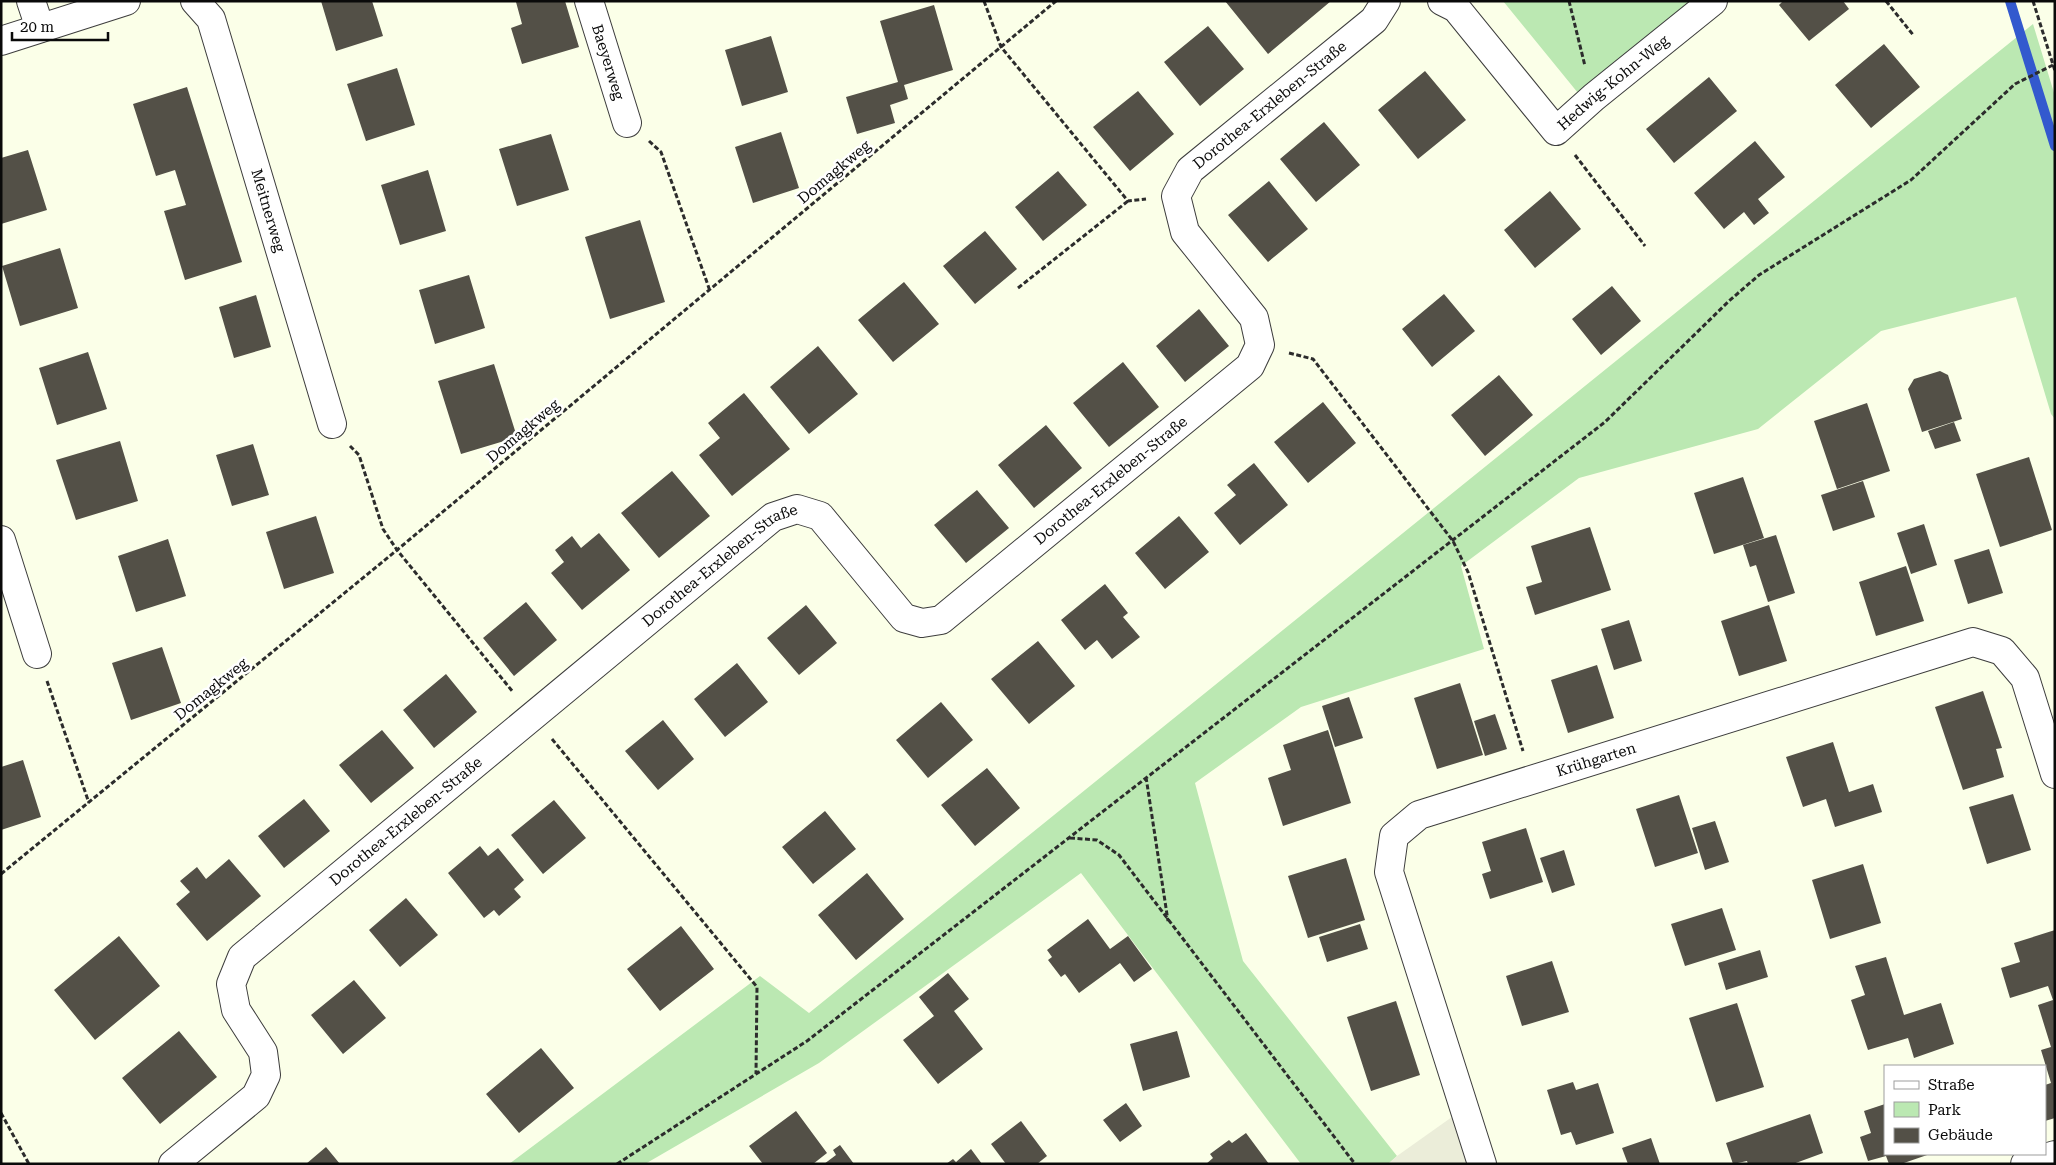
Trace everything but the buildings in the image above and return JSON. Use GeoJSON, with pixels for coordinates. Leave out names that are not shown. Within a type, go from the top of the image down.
{"type":"FeatureCollection","features":[{"type":"Feature","properties":{"kind":"street"},"geometry":{"type":"LineString","coordinates":[[31,1],[40,28]]}},
{"type":"Feature","properties":{"kind":"street"},"geometry":{"type":"LineString","coordinates":[[1,41],[126,1]]}},
{"type":"Feature","properties":{"kind":"street","name":"Meitnerweg"},"geometry":{"type":"LineString","coordinates":[[195,1],[211,19],[332,424]]}},
{"type":"Feature","properties":{"kind":"street","name":"Baeyerweg"},"geometry":{"type":"LineString","coordinates":[[589,1],[627,123]]}},
{"type":"Feature","properties":{"kind":"street","name":"Dorothea-Erxleben-Straße"},"geometry":{"type":"LineString","coordinates":[[1176,196],[1190,170],[1374,20],[1386,1]]}},
{"type":"Feature","properties":{"kind":"street","name":"Hedwig-Kohn-Weg"},"geometry":{"type":"LineString","coordinates":[[1442,1],[1456,8],[1556,131],[1594,97],[1713,1]]}},
{"type":"Feature","properties":{"kind":"street"},"geometry":{"type":"LineString","coordinates":[[1176,196],[1185,232],[1254,318],[1260,345]]}},
{"type":"Feature","properties":{"kind":"street","name":"Dorothea-Erxleben-Straße"},"geometry":{"type":"LineString","coordinates":[[173,1164],[256,1096],[266,1075],[263,1052],[236,1010],[231,984],[242,957],[534,717],[773,517],[797,509],[820,516],[904,618],[922,623],[941,620],[1250,366],[1260,345]]}},
{"type":"Feature","properties":{"kind":"street"},"geometry":{"type":"LineString","coordinates":[[1,540],[37,654]]}},
{"type":"Feature","properties":{"kind":"street","name":"Krühgarten"},"geometry":{"type":"LineString","coordinates":[[1482,1164],[1390,872],[1394,836],[1419,815],[1973,642],[2002,651],[2025,678],[2055,774]]}},
{"type":"Feature","properties":{"kind":"street"},"geometry":{"type":"LineString","coordinates":[[2025,1164],[2055,1155]]}},
{"type":"Feature","properties":{"kind":"path"},"geometry":{"type":"LineString","coordinates":[[984,1],[1001,47],[1128,201]]}},
{"type":"Feature","properties":{"kind":"path","name":"Domagkweg"},"geometry":{"type":"LineString","coordinates":[[1,874],[90,803],[710,291],[1056,1]]}},
{"type":"Feature","properties":{"kind":"path"},"geometry":{"type":"LineString","coordinates":[[1569,1],[1594,97]]}},
{"type":"Feature","properties":{"kind":"path"},"geometry":{"type":"LineString","coordinates":[[1886,1],[1914,36]]}},
{"type":"Feature","properties":{"kind":"path"},"geometry":{"type":"LineString","coordinates":[[2033,1],[2055,71]]}},
{"type":"Feature","properties":{"kind":"path"},"geometry":{"type":"LineString","coordinates":[[617,1164],[807,1040],[1605,422],[1759,274],[1911,180],[2015,84],[2053,65]]}},
{"type":"Feature","properties":{"kind":"path"},"geometry":{"type":"LineString","coordinates":[[627,123],[661,152],[710,291]]}},
{"type":"Feature","properties":{"kind":"path"},"geometry":{"type":"LineString","coordinates":[[1556,131],[1645,246]]}},
{"type":"Feature","properties":{"kind":"path"},"geometry":{"type":"LineString","coordinates":[[1018,288],[1128,201],[1176,196]]}},
{"type":"Feature","properties":{"kind":"path"},"geometry":{"type":"LineString","coordinates":[[1260,345],[1314,359],[1453,541],[1468,572],[1532,781]]}},
{"type":"Feature","properties":{"kind":"path"},"geometry":{"type":"LineString","coordinates":[[332,424],[358,455],[383,529],[397,550],[757,987],[756,1074]]}},
{"type":"Feature","properties":{"kind":"path"},"geometry":{"type":"LineString","coordinates":[[37,654],[90,803]]}},
{"type":"Feature","properties":{"kind":"path"},"geometry":{"type":"LineString","coordinates":[[1146,777],[1168,922]]}},
{"type":"Feature","properties":{"kind":"path"},"geometry":{"type":"LineString","coordinates":[[1069,838],[1098,840],[1119,855],[1168,922],[1355,1164]]}},
{"type":"Feature","properties":{"kind":"path"},"geometry":{"type":"LineString","coordinates":[[1,1113],[29,1164]]}},
{"type":"Feature","properties":{"kind":"green space"},"geometry":{"type":"Polygon","coordinates":[[[1503,1],[1690,1],[1578,93],[1503,1]]]}},
{"type":"Feature","properties":{"kind":"green space"},"geometry":{"type":"Polygon","coordinates":[[[2033,24],[2055,96],[2055,419],[2051,414],[2016,297],[1881,331],[1758,429],[1579,478],[1461,566],[1484,649],[1301,707],[1195,783],[1243,961],[1397,1156],[1388,1164],[1301,1164],[1081,873],[819,1063],[645,1164],[509,1164],[760,976],[809,1013],[2033,24]]]}},
{"type":"Feature","properties":{"kind":"shaded area"},"geometry":{"type":"Polygon","coordinates":[[[1452,1117],[1467,1164],[1388,1164],[1397,1156],[1452,1117]]]}},
{"type":"Feature","properties":{"kind":"waterway"},"geometry":{"type":"LineString","coordinates":[[2010,1],[2055,146]]}}]}
